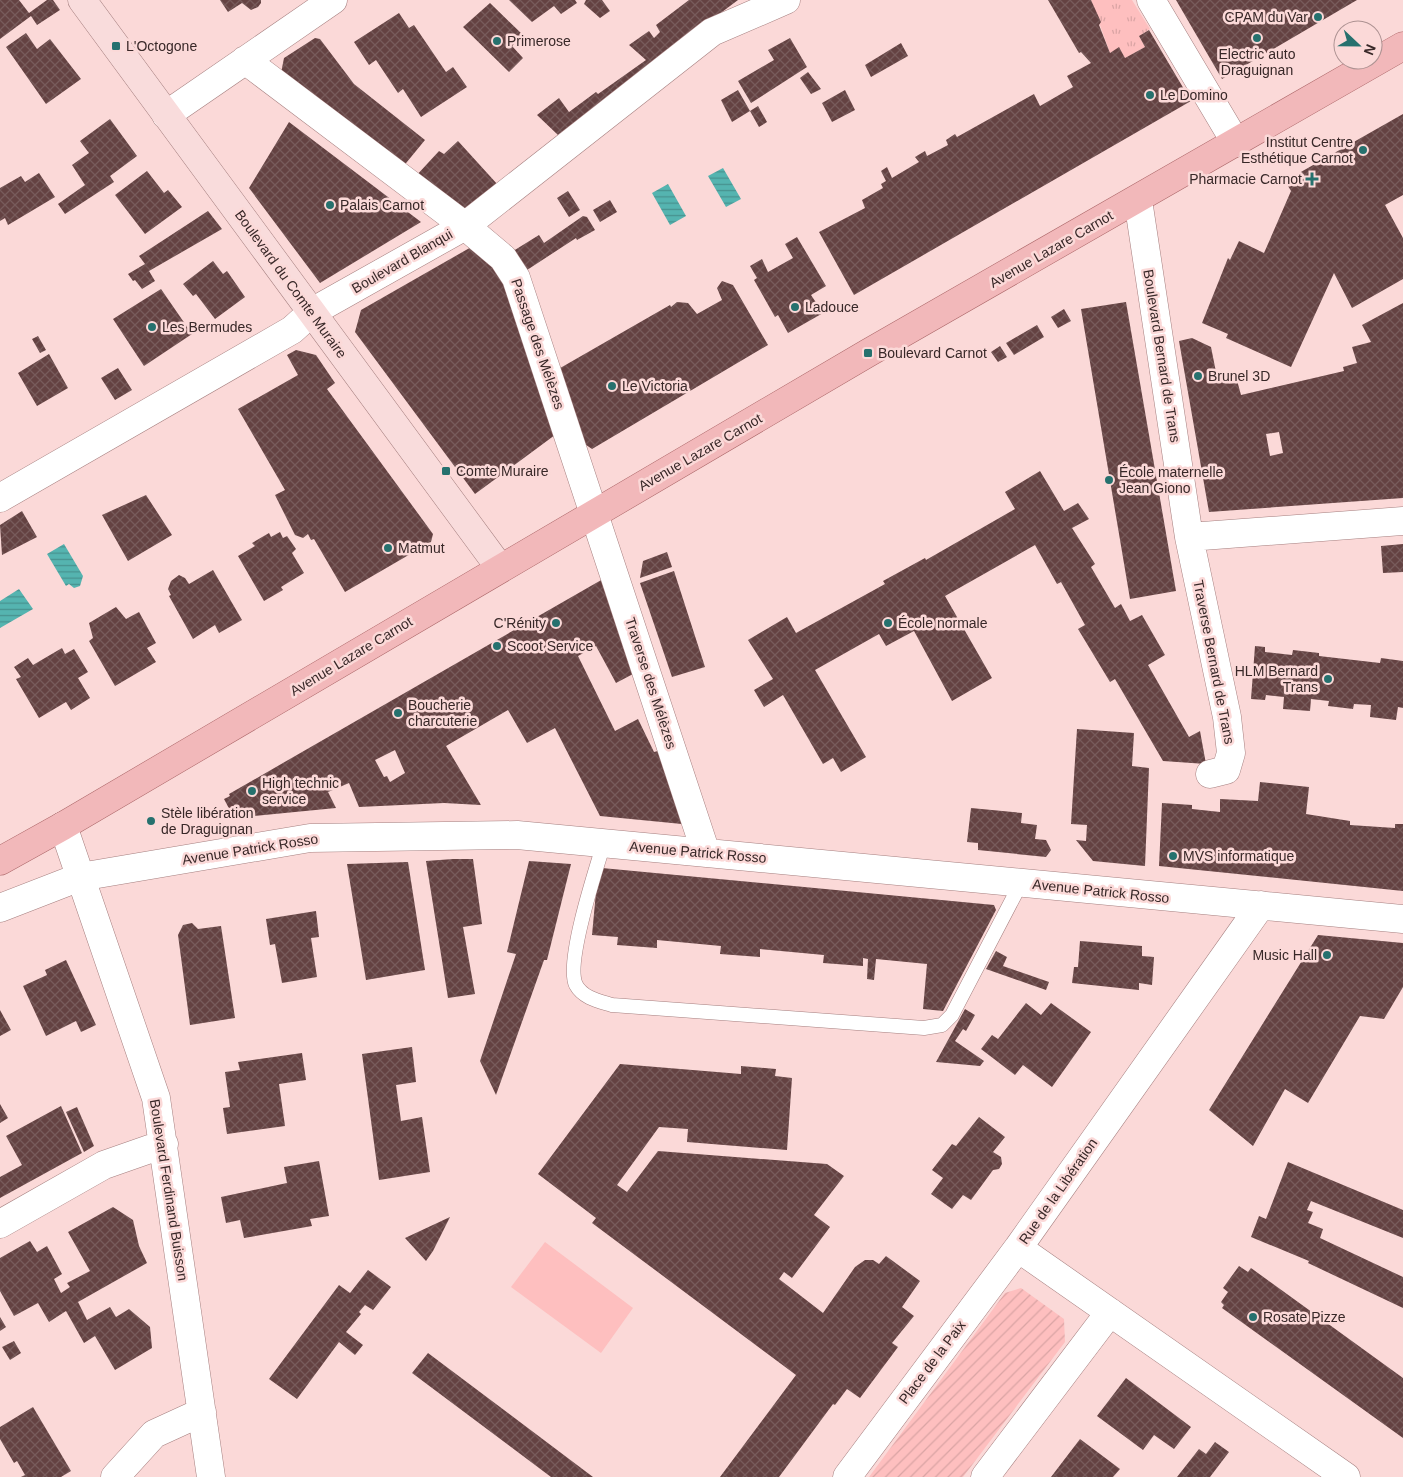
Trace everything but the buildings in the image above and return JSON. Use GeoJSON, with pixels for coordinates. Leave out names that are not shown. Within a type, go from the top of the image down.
{"type":"FeatureCollection","features":[{"type":"Feature","properties":{"kind":"main road","name":"Avenue Lazare Carnot"},"geometry":{"type":"LineString","coordinates":[[0,861],[63,826],[868,353],[1138,200],[1403,46]]}},
{"type":"Feature","properties":{"kind":"street","name":"Boulevard du Comte Muraire"},"geometry":{"type":"LineString","coordinates":[[82,0],[500,568]]}},
{"type":"Feature","properties":{"kind":"street"},"geometry":{"type":"LineString","coordinates":[[166,115],[333,0]]}},
{"type":"Feature","properties":{"kind":"street","name":"Boulevard Blanqui"},"geometry":{"type":"LineString","coordinates":[[0,498],[292,330],[312,312],[464,226],[712,32],[786,0]]}},
{"type":"Feature","properties":{"kind":"street"},"geometry":{"type":"LineString","coordinates":[[1151,0],[1236,143]]}},
{"type":"Feature","properties":{"kind":"street","name":"Passage des Mélèzes"},"geometry":{"type":"LineString","coordinates":[[246,60],[464,226],[503,258],[516,278],[595,514]]}},
{"type":"Feature","properties":{"kind":"street","name":"Boulevard Bernard de Trans"},"geometry":{"type":"LineString","coordinates":[[1138,200],[1189,537]]}},
{"type":"Feature","properties":{"kind":"street","name":"Traverse des Mélèzes"},"geometry":{"type":"LineString","coordinates":[[595,514],[706,853]]}},
{"type":"Feature","properties":{"kind":"street"},"geometry":{"type":"LineString","coordinates":[[1189,537],[1403,521]]}},
{"type":"Feature","properties":{"kind":"street","name":"Traverse Bernard de Trans"},"geometry":{"type":"LineString","coordinates":[[1189,537],[1227,717],[1230,753],[1226,770],[1210,774]]}},
{"type":"Feature","properties":{"kind":"street","name":"Boulevard Ferdinand Buisson"},"geometry":{"type":"LineString","coordinates":[[63,826],[156,1098],[211,1477]]}},
{"type":"Feature","properties":{"kind":"street","name":"Avenue Patrick Rosso"},"geometry":{"type":"LineString","coordinates":[[0,908],[80,877],[310,838],[517,835],[1403,919]]}},
{"type":"Feature","properties":{"kind":"street","name":"Rue de la Libération"},"geometry":{"type":"LineString","coordinates":[[1261,905],[1018,1248],[1346,1477]]}},
{"type":"Feature","properties":{"kind":"street"},"geometry":{"type":"LineString","coordinates":[[0,1224],[104,1165],[164,1144]]}},
{"type":"Feature","properties":{"kind":"street","name":"Place de la Paix"},"geometry":{"type":"LineString","coordinates":[[846,1477],[1018,1248]]}},
{"type":"Feature","properties":{"kind":"street"},"geometry":{"type":"LineString","coordinates":[[985,1477],[1110,1312]]}},
{"type":"Feature","properties":{"kind":"street"},"geometry":{"type":"LineString","coordinates":[[115,1477],[154,1434],[202,1412]]}},
{"type":"Feature","properties":{"kind":"lane"},"geometry":{"type":"LineString","coordinates":[[604,843],[585,901],[575,965],[576,984],[588,997],[612,1005],[924,1028],[942,1025],[952,1015],[1020,883]]}},
{"type":"Feature","properties":{"kind":"green space"},"geometry":{"type":"Polygon","coordinates":[[[1091,0],[1132,0],[1150,29],[1139,36],[1145,47],[1125,58],[1119,48],[1110,53],[1091,0]]]}},
{"type":"Feature","properties":{"kind":"green space"},"geometry":{"type":"Polygon","coordinates":[[[545,1242],[633,1308],[601,1353],[511,1287],[545,1242]]]}},
{"type":"Feature","properties":{"kind":"green space"},"geometry":{"type":"Polygon","coordinates":[[[1021,1288],[1064,1319],[1065,1342],[963,1477],[869,1477],[1005,1293],[1021,1288]]]}},
{"type":"Feature","properties":{"kind":"water"},"geometry":{"type":"Polygon","coordinates":[[[723,168],[741,199],[726,207],[708,176],[723,168]]]}},
{"type":"Feature","properties":{"kind":"water"},"geometry":{"type":"Polygon","coordinates":[[[668,184],[686,216],[670,225],[652,193],[668,184]]]}},
{"type":"Feature","properties":{"kind":"water"},"geometry":{"type":"Polygon","coordinates":[[[64,544],[83,576],[80,586],[74,588],[69,584],[66,586],[47,554],[64,544]]]}},
{"type":"Feature","properties":{"kind":"water"},"geometry":{"type":"Polygon","coordinates":[[[19,589],[33,609],[0,628],[0,601],[19,589]]]}},
{"type":"Feature","properties":{"kind":"place","name":"CPAM du Var"},"geometry":{"type":"Point","coordinates":[1318,17]}},
{"type":"Feature","properties":{"kind":"place","name":"Electric auto Draguignan"},"geometry":{"type":"Point","coordinates":[1257,38]}},
{"type":"Feature","properties":{"kind":"place","name":"Primerose"},"geometry":{"type":"Point","coordinates":[497,41]}},
{"type":"Feature","properties":{"kind":"place","name":"L'Octogone"},"geometry":{"type":"Point","coordinates":[116,46]}},
{"type":"Feature","properties":{"kind":"place","name":"Le Domino"},"geometry":{"type":"Point","coordinates":[1150,95]}},
{"type":"Feature","properties":{"kind":"place","name":"Institut Centre Esthétique Carnot"},"geometry":{"type":"Point","coordinates":[1363,150]}},
{"type":"Feature","properties":{"kind":"place","name":"Pharmacie Carnot"},"geometry":{"type":"Point","coordinates":[1312,179]}},
{"type":"Feature","properties":{"kind":"place","name":"Palais Carnot"},"geometry":{"type":"Point","coordinates":[330,205]}},
{"type":"Feature","properties":{"kind":"place","name":"Ladouce"},"geometry":{"type":"Point","coordinates":[795,307]}},
{"type":"Feature","properties":{"kind":"place","name":"Les Bermudes"},"geometry":{"type":"Point","coordinates":[152,327]}},
{"type":"Feature","properties":{"kind":"place","name":"Boulevard Carnot"},"geometry":{"type":"Point","coordinates":[868,353]}},
{"type":"Feature","properties":{"kind":"place","name":"Brunel 3D"},"geometry":{"type":"Point","coordinates":[1198,376]}},
{"type":"Feature","properties":{"kind":"place","name":"Le Victoria"},"geometry":{"type":"Point","coordinates":[612,386]}},
{"type":"Feature","properties":{"kind":"place","name":"Comte Muraire"},"geometry":{"type":"Point","coordinates":[446,471]}},
{"type":"Feature","properties":{"kind":"place","name":"École maternelle Jean Giono"},"geometry":{"type":"Point","coordinates":[1109,480]}},
{"type":"Feature","properties":{"kind":"place","name":"Matmut"},"geometry":{"type":"Point","coordinates":[388,548]}},
{"type":"Feature","properties":{"kind":"place","name":"C'Rénity"},"geometry":{"type":"Point","coordinates":[556,623]}},
{"type":"Feature","properties":{"kind":"place","name":"École normale"},"geometry":{"type":"Point","coordinates":[888,623]}},
{"type":"Feature","properties":{"kind":"place","name":"Scoot Service"},"geometry":{"type":"Point","coordinates":[497,646]}},
{"type":"Feature","properties":{"kind":"place","name":"HLM Bernard Trans"},"geometry":{"type":"Point","coordinates":[1328,679]}},
{"type":"Feature","properties":{"kind":"place","name":"Boucherie charcuterie"},"geometry":{"type":"Point","coordinates":[398,713]}},
{"type":"Feature","properties":{"kind":"place","name":"High technic service"},"geometry":{"type":"Point","coordinates":[252,791]}},
{"type":"Feature","properties":{"kind":"place","name":"Stèle libération de Draguignan"},"geometry":{"type":"Point","coordinates":[151,821]}},
{"type":"Feature","properties":{"kind":"place","name":"MVS informatique"},"geometry":{"type":"Point","coordinates":[1173,856]}},
{"type":"Feature","properties":{"kind":"place","name":"Music Hall"},"geometry":{"type":"Point","coordinates":[1327,955]}},
{"type":"Feature","properties":{"kind":"place","name":"Rosate Pizze"},"geometry":{"type":"Point","coordinates":[1253,1317]}}]}
